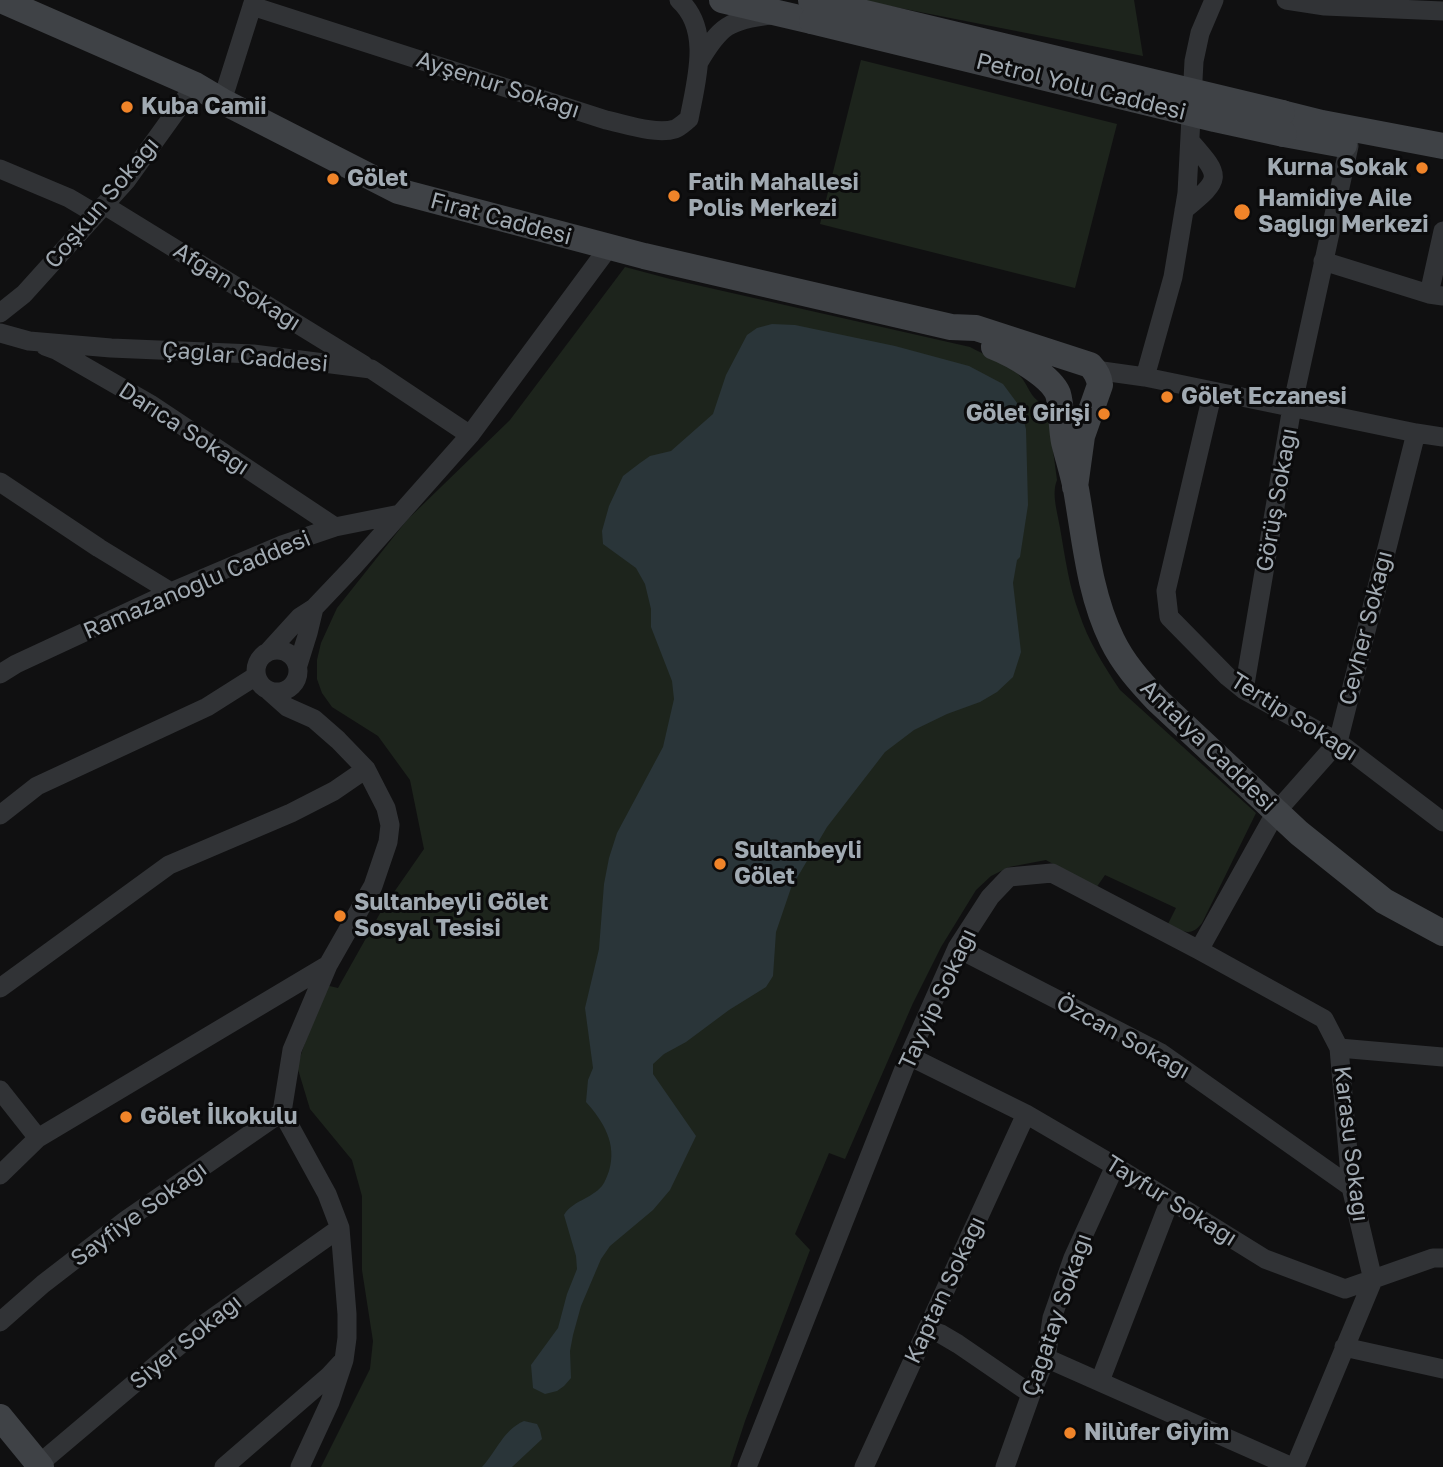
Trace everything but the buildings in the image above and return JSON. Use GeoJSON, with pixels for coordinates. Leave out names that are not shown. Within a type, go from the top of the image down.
{"type":"FeatureCollection","features":[{"type":"Feature","properties":{"kind":"street","name":"Fırat Caddesi"},"geometry":{"type":"LineString","coordinates":[[1,0],[195,85],[398,191],[609,247],[951,327]]}},
{"type":"Feature","properties":{"kind":"street"},"geometry":{"type":"LineString","coordinates":[[679,0],[694,25],[699,62]]}},
{"type":"Feature","properties":{"kind":"street","name":"Petrol Yolu Caddesi"},"geometry":{"type":"LineString","coordinates":[[722,0],[779,13],[811,11],[1201,116],[1283,124],[1322,123],[1443,146]]}},
{"type":"Feature","properties":{"kind":"street"},"geometry":{"type":"LineString","coordinates":[[1145,377],[1173,277],[1187,193],[1194,61],[1200,33],[1214,0]]}},
{"type":"Feature","properties":{"kind":"street"},"geometry":{"type":"LineString","coordinates":[[1286,0],[1325,6],[1443,11]]}},
{"type":"Feature","properties":{"kind":"street"},"geometry":{"type":"LineString","coordinates":[[222,101],[253,3]]}},
{"type":"Feature","properties":{"kind":"street","name":"Ayşenur Sokağı"},"geometry":{"type":"LineString","coordinates":[[253,3],[606,120],[640,128],[663,131],[677,129],[689,119],[699,62]]}},
{"type":"Feature","properties":{"kind":"street"},"geometry":{"type":"LineString","coordinates":[[699,62],[718,34],[736,21],[779,13]]}},
{"type":"Feature","properties":{"kind":"street","name":"Coşkun Sokağı"},"geometry":{"type":"LineString","coordinates":[[0,313],[24,294],[127,181],[195,85]]}},
{"type":"Feature","properties":{"kind":"street","name":"Petrol Yolu Caddesi"},"geometry":{"type":"LineString","coordinates":[[1283,124],[1349,146],[1443,162]]}},
{"type":"Feature","properties":{"kind":"street","name":"Görüş Sokağı"},"geometry":{"type":"LineString","coordinates":[[1244,690],[1292,407],[1349,146]]}},
{"type":"Feature","properties":{"kind":"street","name":"Afgan Sokağı"},"geometry":{"type":"LineString","coordinates":[[0,169],[100,210],[371,369]]}},
{"type":"Feature","properties":{"kind":"street"},"geometry":{"type":"LineString","coordinates":[[1323,261],[1436,295],[1443,231]]}},
{"type":"Feature","properties":{"kind":"street"},"geometry":{"type":"LineString","coordinates":[[300,1467],[330,1402],[344,1360],[347,1314],[340,1228],[327,1194],[282,1112],[292,1050],[328,965],[373,886],[388,842],[390,825],[386,808],[366,769],[314,719],[287,707],[263,683],[256,667],[258,660],[300,617],[314,608],[470,435],[609,247]]}},
{"type":"Feature","properties":{"kind":"street"},"geometry":{"type":"LineString","coordinates":[[951,327],[1025,363],[1041,375],[1067,403],[1088,403],[1092,375]]}},
{"type":"Feature","properties":{"kind":"street"},"geometry":{"type":"LineString","coordinates":[[951,327],[976,328],[1092,375],[1145,377],[1443,437]]}},
{"type":"Feature","properties":{"kind":"street","name":"Çağlar Caddesi"},"geometry":{"type":"LineString","coordinates":[[0,333],[29,341],[111,348],[253,354],[371,369],[470,435]]}},
{"type":"Feature","properties":{"kind":"street","name":"Darıca Sokağı"},"geometry":{"type":"LineString","coordinates":[[29,341],[55,350],[150,404],[335,527]]}},
{"type":"Feature","properties":{"kind":"street"},"geometry":{"type":"LineString","coordinates":[[1075,487],[1063,439],[1056,380],[1068,363],[1092,375]]}},
{"type":"Feature","properties":{"kind":"street"},"geometry":{"type":"LineString","coordinates":[[1075,487],[1092,375]]}},
{"type":"Feature","properties":{"kind":"street","name":"Tertip Sokağı"},"geometry":{"type":"LineString","coordinates":[[1213,391],[1166,591],[1170,617],[1244,690],[1338,742],[1443,822]]}},
{"type":"Feature","properties":{"kind":"street","name":"Cevher Sokağı"},"geometry":{"type":"LineString","coordinates":[[1199,950],[1276,812],[1338,742],[1416,433]]}},
{"type":"Feature","properties":{"kind":"street"},"geometry":{"type":"LineString","coordinates":[[0,482],[171,592]]}},
{"type":"Feature","properties":{"kind":"street","name":"Antalya Caddesi"},"geometry":{"type":"LineString","coordinates":[[1075,487],[1091,578],[1100,610],[1113,643],[1138,680],[1276,812],[1384,901],[1443,933]]}},
{"type":"Feature","properties":{"kind":"street","name":"Ramazanoğlu Caddesi"},"geometry":{"type":"LineString","coordinates":[[5,664],[282,545],[335,527],[400,514]]}},
{"type":"Feature","properties":{"kind":"street"},"geometry":{"type":"LineString","coordinates":[[263,683],[281,692],[288,690],[297,673],[314,608]]}},
{"type":"Feature","properties":{"kind":"street"},"geometry":{"type":"LineString","coordinates":[[269,651],[283,650],[295,659],[297,673],[314,719]]}},
{"type":"Feature","properties":{"kind":"street"},"geometry":{"type":"LineString","coordinates":[[0,815],[37,786],[263,683]]}},
{"type":"Feature","properties":{"kind":"street"},"geometry":{"type":"LineString","coordinates":[[0,988],[169,865],[291,813],[334,791],[366,769]]}},
{"type":"Feature","properties":{"kind":"street","name":"Tayyip Sokağı"},"geometry":{"type":"LineString","coordinates":[[747,1467],[909,1056],[957,948],[990,897],[1009,877],[1052,873],[1324,1018],[1339,1048]]}},
{"type":"Feature","properties":{"kind":"street","name":"Özcan Sokağı"},"geometry":{"type":"LineString","coordinates":[[957,948],[1161,1053],[1352,1187]]}},
{"type":"Feature","properties":{"kind":"street"},"geometry":{"type":"LineString","coordinates":[[0,1175],[38,1138],[328,965]]}},
{"type":"Feature","properties":{"kind":"street"},"geometry":{"type":"LineString","coordinates":[[1339,1048],[1443,1057]]}},
{"type":"Feature","properties":{"kind":"street","name":"Karasu Sokağı"},"geometry":{"type":"LineString","coordinates":[[1339,1048],[1352,1187],[1373,1280]]}},
{"type":"Feature","properties":{"kind":"street","name":"Tayfur Sokağı"},"geometry":{"type":"LineString","coordinates":[[909,1056],[1026,1114],[1265,1259],[1345,1289],[1433,1258],[1443,1258]]}},
{"type":"Feature","properties":{"kind":"street"},"geometry":{"type":"LineString","coordinates":[[0,1090],[38,1138]]}},
{"type":"Feature","properties":{"kind":"street","name":"Sayfiye Sokağı"},"geometry":{"type":"LineString","coordinates":[[0,1322],[43,1284],[126,1220],[282,1112]]}},
{"type":"Feature","properties":{"kind":"street","name":"Kaptan Sokağı"},"geometry":{"type":"LineString","coordinates":[[864,1467],[1026,1114]]}},
{"type":"Feature","properties":{"kind":"street","name":"Çağatay Sokağı"},"geometry":{"type":"LineString","coordinates":[[1008,1466],[1031,1394],[1046,1358],[1052,1318],[1073,1258],[1115,1166]]}},
{"type":"Feature","properties":{"kind":"street"},"geometry":{"type":"LineString","coordinates":[[1100,1381],[1170,1200]]}},
{"type":"Feature","properties":{"kind":"street","name":"Siyer Sokağı"},"geometry":{"type":"LineString","coordinates":[[40,1465],[207,1322],[340,1228]]}},
{"type":"Feature","properties":{"kind":"street"},"geometry":{"type":"LineString","coordinates":[[1046,1358],[1293,1467],[1373,1280]]}},
{"type":"Feature","properties":{"kind":"street"},"geometry":{"type":"LineString","coordinates":[[927,1329],[958,1344],[1031,1394]]}},
{"type":"Feature","properties":{"kind":"street"},"geometry":{"type":"LineString","coordinates":[[1344,1347],[1443,1369]]}},
{"type":"Feature","properties":{"kind":"street"},"geometry":{"type":"LineString","coordinates":[[225,1467],[344,1360]]}},
{"type":"Feature","properties":{"kind":"street"},"geometry":{"type":"LineString","coordinates":[[1,1423],[40,1465]]}},
{"type":"Feature","properties":{"kind":"shaded area"},"geometry":{"type":"Polygon","coordinates":[[[859,0],[1134,0],[1143,56],[859,0]]]}},
{"type":"Feature","properties":{"kind":"shaded area"},"geometry":{"type":"Polygon","coordinates":[[[861,60],[1117,124],[1075,288],[820,224],[861,60]]]}},
{"type":"Feature","properties":{"kind":"shaded area","name":"Sultanbeyli Gölet"},"geometry":{"type":"Polygon","coordinates":[[[625,267],[970,347],[1014,371],[1043,404],[1049,421],[1057,480],[1056,504],[1068,571],[1083,623],[1097,653],[1120,690],[1256,813],[1202,923],[1190,932],[1168,924],[1176,908],[1105,875],[1096,888],[1046,860],[1009,867],[991,876],[976,890],[941,947],[913,1003],[845,1159],[829,1153],[795,1234],[810,1250],[730,1467],[321,1467],[370,1369],[373,1341],[362,1270],[362,1196],[352,1160],[310,1109],[297,1066],[325,985],[338,988],[383,908],[424,849],[410,780],[378,736],[332,707],[322,693],[317,679],[321,643],[337,608],[407,520],[510,420],[625,267]]]}},
{"type":"Feature","properties":{"kind":"shaded area"},"geometry":{"type":"Polygon","coordinates":[[[772,324],[795,325],[895,346],[969,366],[1003,384],[1020,407],[1026,429],[1028,505],[1013,583],[1021,652],[1013,677],[997,692],[914,730],[885,752],[827,827],[791,888],[776,932],[773,976],[766,987],[653,1064],[653,1074],[696,1136],[670,1190],[653,1210],[610,1246],[601,1259],[581,1306],[573,1335],[570,1351],[571,1378],[557,1391],[545,1394],[533,1388],[531,1365],[558,1328],[577,1269],[564,1215],[572,1206],[602,1186],[611,1161],[607,1134],[586,1102],[588,1080],[593,1068],[585,1008],[599,949],[604,884],[617,833],[663,747],[674,699],[672,681],[651,627],[651,609],[645,584],[636,568],[603,544],[602,531],[609,506],[623,476],[650,456],[671,451],[713,414],[726,375],[747,335],[757,328],[772,324]]]}},
{"type":"Feature","properties":{"kind":"shaded area"},"geometry":{"type":"Polygon","coordinates":[[[524,1421],[537,1424],[542,1439],[512,1467],[482,1467],[505,1435],[524,1421]]]}},
{"type":"Feature","properties":{"kind":"place","name":"Kuba Camii"},"geometry":{"type":"Point","coordinates":[127,107]}},
{"type":"Feature","properties":{"kind":"place","name":"Kurna Sokak"},"geometry":{"type":"Point","coordinates":[1422,168]}},
{"type":"Feature","properties":{"kind":"place","name":"Gölet"},"geometry":{"type":"Point","coordinates":[333,179]}},
{"type":"Feature","properties":{"kind":"place","name":"Fatih Mahallesi Polis Merkezi"},"geometry":{"type":"Point","coordinates":[674,196]}},
{"type":"Feature","properties":{"kind":"place","name":"Hamidiye Aile Sağlığı Merkezi"},"geometry":{"type":"Point","coordinates":[1242,212]}},
{"type":"Feature","properties":{"kind":"place","name":"Gölet Eczanesi"},"geometry":{"type":"Point","coordinates":[1167,397]}},
{"type":"Feature","properties":{"kind":"place","name":"Gölet Girişi"},"geometry":{"type":"Point","coordinates":[1104,414]}},
{"type":"Feature","properties":{"kind":"place","name":"Sultanbeyli Gölet"},"geometry":{"type":"Point","coordinates":[720,864]}},
{"type":"Feature","properties":{"kind":"place","name":"Sultanbeyli Gölet Sosyal Tesisi"},"geometry":{"type":"Point","coordinates":[340,916]}},
{"type":"Feature","properties":{"kind":"place","name":"Gölet İlkokulu"},"geometry":{"type":"Point","coordinates":[126,1117]}},
{"type":"Feature","properties":{"kind":"place","name":"Nilùfer Giyim"},"geometry":{"type":"Point","coordinates":[1070,1433]}}]}
